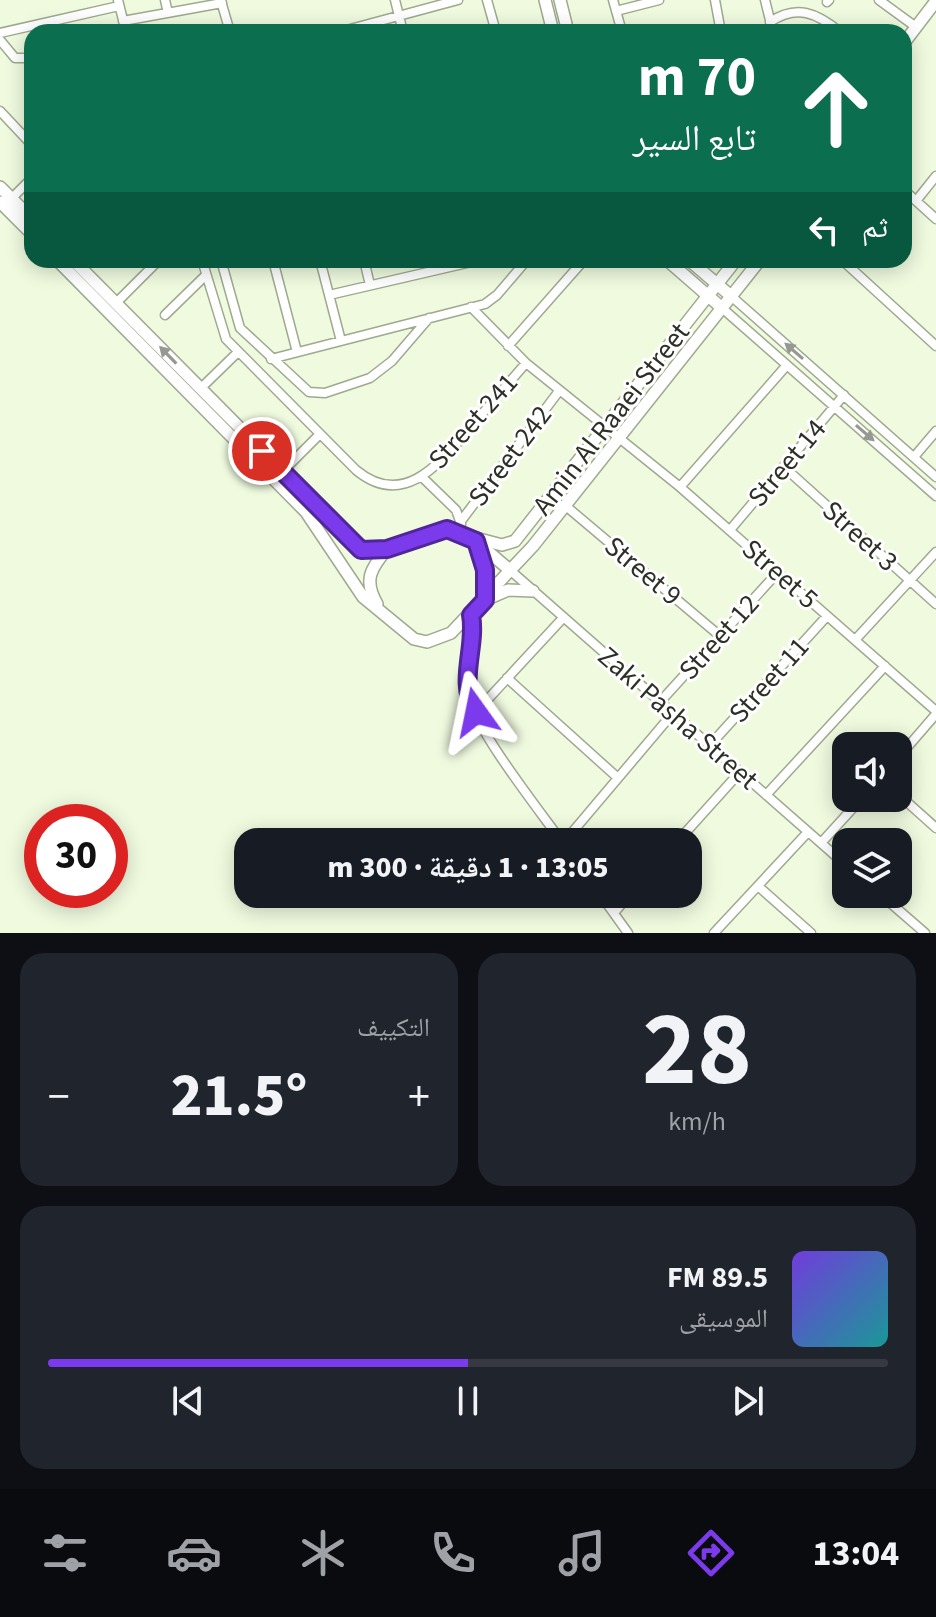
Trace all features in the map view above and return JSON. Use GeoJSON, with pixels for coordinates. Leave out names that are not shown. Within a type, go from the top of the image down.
{"type":"FeatureCollection","features":[{"type":"Feature","properties":{"kind":"street"},"geometry":{"type":"LineString","coordinates":[[165,0],[168,13]]}},
{"type":"Feature","properties":{"kind":"street"},"geometry":{"type":"LineString","coordinates":[[395,0],[401,24]]}},
{"type":"Feature","properties":{"kind":"street"},"geometry":{"type":"LineString","coordinates":[[369,24],[458,0]]}},
{"type":"Feature","properties":{"kind":"street"},"geometry":{"type":"LineString","coordinates":[[487,0],[494,24]]}},
{"type":"Feature","properties":{"kind":"street"},"geometry":{"type":"LineString","coordinates":[[545,0],[551,24]]}},
{"type":"Feature","properties":{"kind":"street"},"geometry":{"type":"LineString","coordinates":[[560,0],[566,24]]}},
{"type":"Feature","properties":{"kind":"street"},"geometry":{"type":"LineString","coordinates":[[613,0],[620,24]]}},
{"type":"Feature","properties":{"kind":"street"},"geometry":{"type":"LineString","coordinates":[[616,11],[659,0]]}},
{"type":"Feature","properties":{"kind":"street"},"geometry":{"type":"LineString","coordinates":[[715,0],[720,24]]}},
{"type":"Feature","properties":{"kind":"street"},"geometry":{"type":"LineString","coordinates":[[765,0],[770,22],[791,12],[803,11],[830,24]]}},
{"type":"Feature","properties":{"kind":"street"},"geometry":{"type":"LineString","coordinates":[[879,0],[912,24]]}},
{"type":"Feature","properties":{"kind":"street"},"geometry":{"type":"LineString","coordinates":[[912,32],[936,1]]}},
{"type":"Feature","properties":{"kind":"street"},"geometry":{"type":"LineString","coordinates":[[123,21],[222,2],[228,24]]}},
{"type":"Feature","properties":{"kind":"street"},"geometry":{"type":"LineString","coordinates":[[36,24],[119,3],[124,24]]}},
{"type":"Feature","properties":{"kind":"street"},"geometry":{"type":"LineString","coordinates":[[912,24],[916,27]]}},
{"type":"Feature","properties":{"kind":"street"},"geometry":{"type":"LineString","coordinates":[[0,33],[24,27]]}},
{"type":"Feature","properties":{"kind":"street"},"geometry":{"type":"LineString","coordinates":[[0,40],[15,58],[24,58]]}},
{"type":"Feature","properties":{"kind":"street"},"geometry":{"type":"LineString","coordinates":[[0,111],[24,136]]}},
{"type":"Feature","properties":{"kind":"street"},"geometry":{"type":"LineString","coordinates":[[916,201],[936,176]]}},
{"type":"Feature","properties":{"kind":"street"},"geometry":{"type":"LineString","coordinates":[[5,202],[24,185]]}},
{"type":"Feature","properties":{"kind":"street"},"geometry":{"type":"LineString","coordinates":[[0,187],[5,202],[24,225]]}},
{"type":"Feature","properties":{"kind":"street"},"geometry":{"type":"LineString","coordinates":[[912,197],[936,219]]}},
{"type":"Feature","properties":{"kind":"street"},"geometry":{"type":"LineString","coordinates":[[5,202],[24,214]]}},
{"type":"Feature","properties":{"kind":"street"},"geometry":{"type":"LineString","coordinates":[[65,268],[306,512],[363,597],[414,639],[427,642],[451,633],[485,600],[508,590],[533,591]]}},
{"type":"Feature","properties":{"kind":"street"},"geometry":{"type":"LineString","coordinates":[[81,268],[361,550],[387,549],[439,530],[467,533],[511,571]]}},
{"type":"Feature","properties":{"kind":"street"},"geometry":{"type":"LineString","coordinates":[[116,303],[147,268]]}},
{"type":"Feature","properties":{"kind":"street","name":"Street 241"},"geometry":{"type":"LineString","coordinates":[[204,268],[222,333],[356,470],[373,481],[393,485],[422,477],[440,463],[526,363]]}},
{"type":"Feature","properties":{"kind":"street"},"geometry":{"type":"LineString","coordinates":[[223,268],[240,328],[309,392],[325,393],[358,385],[382,370],[429,318]]}},
{"type":"Feature","properties":{"kind":"street"},"geometry":{"type":"LineString","coordinates":[[275,268],[297,352]]}},
{"type":"Feature","properties":{"kind":"street"},"geometry":{"type":"LineString","coordinates":[[322,268],[341,341]]}},
{"type":"Feature","properties":{"kind":"street"},"geometry":{"type":"LineString","coordinates":[[366,268],[370,285]]}},
{"type":"Feature","properties":{"kind":"street"},"geometry":{"type":"LineString","coordinates":[[329,295],[432,268]]}},
{"type":"Feature","properties":{"kind":"street"},"geometry":{"type":"LineString","coordinates":[[271,359],[471,307],[497,295],[520,268]]}},
{"type":"Feature","properties":{"kind":"street"},"geometry":{"type":"LineString","coordinates":[[508,346],[577,268]]}},
{"type":"Feature","properties":{"kind":"street"},"geometry":{"type":"LineString","coordinates":[[676,268],[936,496]]}},
{"type":"Feature","properties":{"kind":"street"},"geometry":{"type":"LineString","coordinates":[[698,268],[936,477]]}},
{"type":"Feature","properties":{"kind":"street","name":"Amin Al Raaei Street"},"geometry":{"type":"LineString","coordinates":[[467,533],[502,545],[513,543],[730,268]]}},
{"type":"Feature","properties":{"kind":"street","name":"Amin Al Raaei Street"},"geometry":{"type":"LineString","coordinates":[[485,600],[567,507],[754,268]]}},
{"type":"Feature","properties":{"kind":"street"},"geometry":{"type":"LineString","coordinates":[[851,268],[936,346]]}},
{"type":"Feature","properties":{"kind":"street"},"geometry":{"type":"LineString","coordinates":[[165,315],[206,275]]}},
{"type":"Feature","properties":{"kind":"street","name":"Street 5"},"geometry":{"type":"LineString","coordinates":[[471,307],[526,363],[680,487],[936,713]]}},
{"type":"Feature","properties":{"kind":"street"},"geometry":{"type":"LineString","coordinates":[[200,389],[238,352]]}},
{"type":"Feature","properties":{"kind":"street"},"geometry":{"type":"LineString","coordinates":[[680,487],[787,365]]}},
{"type":"Feature","properties":{"kind":"street","name":"Street 242"},"geometry":{"type":"LineString","coordinates":[[467,533],[559,391]]}},
{"type":"Feature","properties":{"kind":"street","name":"Street 14"},"geometry":{"type":"LineString","coordinates":[[730,530],[844,395]]}},
{"type":"Feature","properties":{"kind":"street"},"geometry":{"type":"LineString","coordinates":[[914,457],[936,431]]}},
{"type":"Feature","properties":{"kind":"street"},"geometry":{"type":"LineString","coordinates":[[282,472],[320,434]]}},
{"type":"Feature","properties":{"kind":"street","name":"Street 3"},"geometry":{"type":"LineString","coordinates":[[784,467],[936,604]]}},
{"type":"Feature","properties":{"kind":"street"},"geometry":{"type":"LineString","coordinates":[[422,477],[456,510],[485,570],[485,600]]}},
{"type":"Feature","properties":{"kind":"street","name":"Street 9"},"geometry":{"type":"LineString","coordinates":[[567,507],[720,636]]}},
{"type":"Feature","properties":{"kind":"street"},"geometry":{"type":"LineString","coordinates":[[386,618],[368,587],[368,577],[387,549]]}},
{"type":"Feature","properties":{"kind":"street"},"geometry":{"type":"LineString","coordinates":[[855,640],[936,552]]}},
{"type":"Feature","properties":{"kind":"street","name":"Zaki Pasha Street"},"geometry":{"type":"LineString","coordinates":[[511,571],[832,853]]}},
{"type":"Feature","properties":{"kind":"street","name":"Street 12"},"geometry":{"type":"LineString","coordinates":[[660,702],[778,572]]}},
{"type":"Feature","properties":{"kind":"street"},"geometry":{"type":"LineString","coordinates":[[471,615],[473,633],[468,691],[476,712],[554,828]]}},
{"type":"Feature","properties":{"kind":"street","name":"Street 11"},"geometry":{"type":"LineString","coordinates":[[710,745],[827,616]]}},
{"type":"Feature","properties":{"kind":"street"},"geometry":{"type":"LineString","coordinates":[[476,712],[563,618]]}},
{"type":"Feature","properties":{"kind":"street"},"geometry":{"type":"LineString","coordinates":[[766,795],[885,666]]}},
{"type":"Feature","properties":{"kind":"street"},"geometry":{"type":"LineString","coordinates":[[507,678],[618,778]]}},
{"type":"Feature","properties":{"kind":"street","name":"Street 12"},"geometry":{"type":"LineString","coordinates":[[575,828],[673,713]]}},
{"type":"Feature","properties":{"kind":"street"},"geometry":{"type":"LineString","coordinates":[[912,741],[936,713]]}},
{"type":"Feature","properties":{"kind":"street"},"geometry":{"type":"LineString","coordinates":[[690,828],[740,772]]}},
{"type":"Feature","properties":{"kind":"street"},"geometry":{"type":"LineString","coordinates":[[912,807],[936,828]]}},
{"type":"Feature","properties":{"kind":"street"},"geometry":{"type":"LineString","coordinates":[[821,843],[849,812]]}},
{"type":"Feature","properties":{"kind":"street"},"geometry":{"type":"LineString","coordinates":[[714,933],[808,832]]}},
{"type":"Feature","properties":{"kind":"street"},"geometry":{"type":"LineString","coordinates":[[758,886],[811,933]]}},
{"type":"Feature","properties":{"kind":"street"},"geometry":{"type":"LineString","coordinates":[[610,908],[628,933]]}},
{"type":"Feature","properties":{"kind":"street"},"geometry":{"type":"LineString","coordinates":[[614,913],[618,908]]}},
{"type":"Feature","properties":{"kind":"street"},"geometry":{"type":"LineString","coordinates":[[896,908],[925,933]]}},
{"type":"Feature","properties":{"kind":"route"},"geometry":{"type":"LineString","coordinates":[[262,451],[361,550],[387,549],[447,529],[461,532],[476,541],[485,570],[485,600],[471,615],[473,633],[468,691],[476,712]]}}]}
